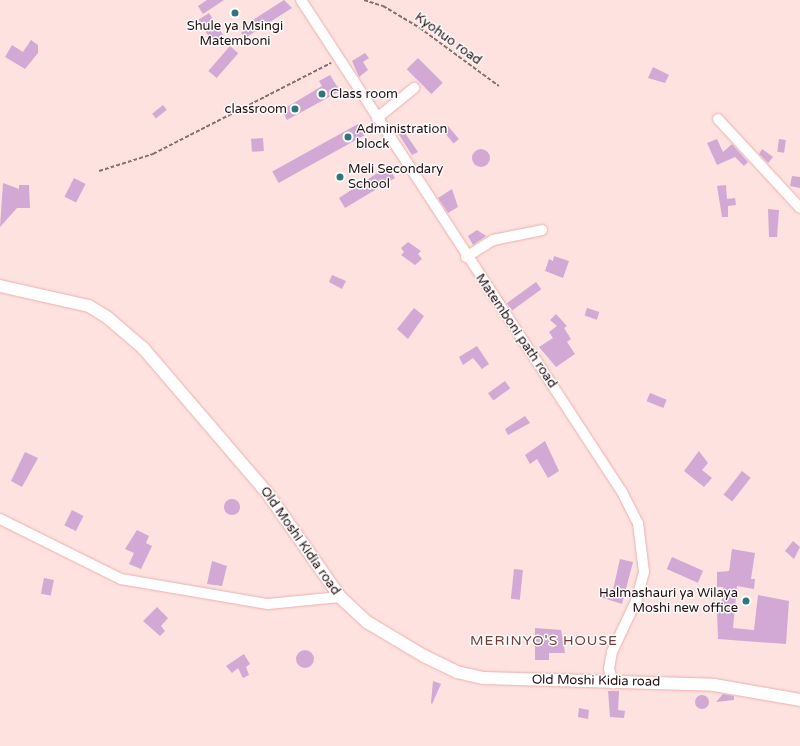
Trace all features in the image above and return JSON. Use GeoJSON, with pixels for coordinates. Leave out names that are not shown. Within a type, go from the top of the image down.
{"type":"FeatureCollection","features":[{"type":"Feature","properties":{"kind":"street","name":"Matemboni path road"},"geometry":{"type":"LineString","coordinates":[[301,0],[466,257],[622,492],[638,523],[644,572],[637,599],[612,652],[609,669],[613,683]]}},
{"type":"Feature","properties":{"kind":"street"},"geometry":{"type":"LineString","coordinates":[[377,118],[414,88]]}},
{"type":"Feature","properties":{"kind":"street"},"geometry":{"type":"LineString","coordinates":[[718,119],[800,208]]}},
{"type":"Feature","properties":{"kind":"street"},"geometry":{"type":"LineString","coordinates":[[466,257],[499,238],[542,230]]}},
{"type":"Feature","properties":{"kind":"street","name":"Old Moshi Kidia road"},"geometry":{"type":"LineString","coordinates":[[0,286],[89,306],[143,348],[286,516],[316,568],[340,597],[388,636],[457,672],[483,678],[714,685],[800,700]]}},
{"type":"Feature","properties":{"kind":"street"},"geometry":{"type":"LineString","coordinates":[[0,519],[121,579],[268,604],[340,597]]}},
{"type":"Feature","properties":{"kind":"path","name":"Kyohuo road"},"geometry":{"type":"LineString","coordinates":[[364,0],[383,6],[420,28],[498,86]]}},
{"type":"Feature","properties":{"kind":"path"},"geometry":{"type":"LineString","coordinates":[[99,172],[153,154],[339,59]]}},
{"type":"Feature","properties":{"kind":"building"},"geometry":{"type":"Polygon","coordinates":[[[207,0],[224,0],[203,14],[198,6],[207,0]]]}},
{"type":"Feature","properties":{"kind":"building"},"geometry":{"type":"Polygon","coordinates":[[[284,0],[292,8],[245,38],[241,33],[253,20],[284,0]]]}},
{"type":"Feature","properties":{"kind":"building"},"geometry":{"type":"Polygon","coordinates":[[[209,13],[224,36],[213,43],[198,20],[209,13]]]}},
{"type":"Feature","properties":{"kind":"building"},"geometry":{"type":"Polygon","coordinates":[[[31,40],[38,45],[38,53],[25,69],[5,57],[12,45],[23,52],[31,40]]]}},
{"type":"Feature","properties":{"kind":"building"},"geometry":{"type":"Polygon","coordinates":[[[230,46],[238,53],[217,78],[208,71],[230,46]]]}},
{"type":"Feature","properties":{"kind":"building"},"geometry":{"type":"Polygon","coordinates":[[[365,53],[369,58],[363,62],[368,70],[359,77],[352,61],[365,53]]]}},
{"type":"Feature","properties":{"kind":"building"},"geometry":{"type":"Polygon","coordinates":[[[418,58],[443,83],[431,94],[407,69],[418,58]]]}},
{"type":"Feature","properties":{"kind":"building"},"geometry":{"type":"Polygon","coordinates":[[[653,67],[669,75],[665,83],[648,78],[653,67]]]}},
{"type":"Feature","properties":{"kind":"building","name":"Class room"},"geometry":{"type":"Polygon","coordinates":[[[330,75],[340,91],[287,120],[282,110],[322,86],[319,81],[330,75]]]}},
{"type":"Feature","properties":{"kind":"building"},"geometry":{"type":"Polygon","coordinates":[[[163,105],[167,110],[156,118],[152,114],[163,105]]]}},
{"type":"Feature","properties":{"kind":"building"},"geometry":{"type":"Polygon","coordinates":[[[358,124],[364,135],[279,183],[272,172],[358,124]]]}},
{"type":"Feature","properties":{"kind":"building"},"geometry":{"type":"Polygon","coordinates":[[[448,126],[459,139],[454,144],[443,130],[448,126]]]}},
{"type":"Feature","properties":{"kind":"building"},"geometry":{"type":"Polygon","coordinates":[[[403,130],[418,152],[412,155],[398,133],[403,130]]]}},
{"type":"Feature","properties":{"kind":"building"},"geometry":{"type":"Polygon","coordinates":[[[263,138],[264,151],[252,152],[251,139],[263,138]]]}},
{"type":"Feature","properties":{"kind":"building"},"geometry":{"type":"Polygon","coordinates":[[[717,139],[723,152],[732,144],[748,162],[744,166],[735,157],[717,165],[707,143],[717,139]]]}},
{"type":"Feature","properties":{"kind":"building"},"geometry":{"type":"Polygon","coordinates":[[[779,139],[786,140],[784,153],[777,152],[779,139]]]}},
{"type":"Feature","properties":{"kind":"building"},"geometry":{"type":"Polygon","coordinates":[[[481,149],[487,152],[490,158],[487,164],[481,167],[475,164],[472,158],[475,152],[481,149]]]}},
{"type":"Feature","properties":{"kind":"building"},"geometry":{"type":"Polygon","coordinates":[[[762,149],[773,157],[768,163],[759,154],[762,149]]]}},
{"type":"Feature","properties":{"kind":"building"},"geometry":{"type":"Polygon","coordinates":[[[388,166],[395,178],[345,208],[339,198],[388,166]]]}},
{"type":"Feature","properties":{"kind":"building"},"geometry":{"type":"Polygon","coordinates":[[[792,176],[800,177],[800,188],[790,186],[792,176]]]}},
{"type":"Feature","properties":{"kind":"building"},"geometry":{"type":"Polygon","coordinates":[[[74,178],[86,184],[76,203],[64,197],[74,178]]]}},
{"type":"Feature","properties":{"kind":"building"},"geometry":{"type":"Polygon","coordinates":[[[3,183],[19,189],[19,185],[29,185],[30,208],[17,208],[0,227],[3,183]]]}},
{"type":"Feature","properties":{"kind":"building"},"geometry":{"type":"Polygon","coordinates":[[[726,185],[727,199],[735,198],[736,205],[728,206],[728,217],[722,217],[717,186],[726,185]]]}},
{"type":"Feature","properties":{"kind":"building"},"geometry":{"type":"Polygon","coordinates":[[[452,189],[458,207],[448,213],[438,198],[452,189]]]}},
{"type":"Feature","properties":{"kind":"building"},"geometry":{"type":"Polygon","coordinates":[[[768,209],[779,210],[777,237],[769,237],[768,209]]]}},
{"type":"Feature","properties":{"kind":"building"},"geometry":{"type":"Polygon","coordinates":[[[477,230],[486,236],[473,245],[468,236],[477,230]]]}},
{"type":"Feature","properties":{"kind":"building"},"geometry":{"type":"Polygon","coordinates":[[[408,242],[421,251],[418,254],[422,259],[415,265],[401,255],[404,252],[401,248],[408,242]]]}},
{"type":"Feature","properties":{"kind":"building"},"geometry":{"type":"Polygon","coordinates":[[[554,256],[569,261],[563,278],[545,271],[549,259],[553,261],[554,256]]]}},
{"type":"Feature","properties":{"kind":"building"},"geometry":{"type":"Polygon","coordinates":[[[332,275],[346,281],[342,289],[329,282],[332,275]]]}},
{"type":"Feature","properties":{"kind":"building"},"geometry":{"type":"Polygon","coordinates":[[[536,282],[541,289],[512,310],[507,303],[536,282]]]}},
{"type":"Feature","properties":{"kind":"building"},"geometry":{"type":"Polygon","coordinates":[[[414,308],[424,316],[408,339],[397,329],[414,308]]]}},
{"type":"Feature","properties":{"kind":"building"},"geometry":{"type":"Polygon","coordinates":[[[587,308],[599,312],[597,320],[585,316],[587,308]]]}},
{"type":"Feature","properties":{"kind":"building"},"geometry":{"type":"Polygon","coordinates":[[[556,314],[567,326],[564,328],[571,339],[567,342],[575,354],[556,367],[539,347],[553,338],[549,332],[557,326],[550,320],[556,314]]]}},
{"type":"Feature","properties":{"kind":"building"},"geometry":{"type":"Polygon","coordinates":[[[477,346],[489,364],[482,369],[473,358],[463,365],[459,357],[477,346]]]}},
{"type":"Feature","properties":{"kind":"building"},"geometry":{"type":"Polygon","coordinates":[[[505,381],[510,388],[493,401],[488,393],[505,381]]]}},
{"type":"Feature","properties":{"kind":"building"},"geometry":{"type":"Polygon","coordinates":[[[650,393],[667,400],[663,408],[647,401],[650,393]]]}},
{"type":"Feature","properties":{"kind":"building"},"geometry":{"type":"Polygon","coordinates":[[[525,416],[530,423],[508,435],[505,429],[525,416]]]}},
{"type":"Feature","properties":{"kind":"building"},"geometry":{"type":"Polygon","coordinates":[[[545,441],[559,471],[548,478],[537,459],[530,464],[525,455],[545,441]]]}},
{"type":"Feature","properties":{"kind":"building"},"geometry":{"type":"Polygon","coordinates":[[[699,451],[708,463],[702,470],[712,478],[704,487],[684,471],[699,451]]]}},
{"type":"Feature","properties":{"kind":"building"},"geometry":{"type":"Polygon","coordinates":[[[25,452],[38,458],[22,487],[11,481],[25,452]]]}},
{"type":"Feature","properties":{"kind":"building"},"geometry":{"type":"Polygon","coordinates":[[[742,471],[751,478],[732,501],[724,495],[742,471]]]}},
{"type":"Feature","properties":{"kind":"building"},"geometry":{"type":"Polygon","coordinates":[[[232,499],[239,504],[240,507],[235,514],[232,515],[225,510],[224,507],[229,500],[232,499]]]}},
{"type":"Feature","properties":{"kind":"building"},"geometry":{"type":"Polygon","coordinates":[[[72,510],[84,516],[76,531],[64,525],[72,510]]]}},
{"type":"Feature","properties":{"kind":"building"},"geometry":{"type":"Polygon","coordinates":[[[137,530],[149,536],[146,543],[152,546],[141,569],[129,564],[134,553],[125,549],[137,530]]]}},
{"type":"Feature","properties":{"kind":"building"},"geometry":{"type":"Polygon","coordinates":[[[793,541],[800,547],[794,559],[785,551],[793,541]]]}},
{"type":"Feature","properties":{"kind":"building"},"geometry":{"type":"Polygon","coordinates":[[[732,549],[755,553],[751,579],[755,579],[754,589],[737,586],[733,628],[754,630],[758,595],[789,601],[786,644],[718,639],[717,610],[721,610],[723,587],[717,587],[717,572],[729,571],[732,549]]]}},
{"type":"Feature","properties":{"kind":"building"},"geometry":{"type":"Polygon","coordinates":[[[672,557],[703,571],[698,583],[667,569],[672,557]]]}},
{"type":"Feature","properties":{"kind":"building"},"geometry":{"type":"Polygon","coordinates":[[[620,559],[633,562],[622,604],[600,597],[606,587],[612,594],[620,559]]]}},
{"type":"Feature","properties":{"kind":"building"},"geometry":{"type":"Polygon","coordinates":[[[212,561],[227,566],[222,586],[207,584],[212,561]]]}},
{"type":"Feature","properties":{"kind":"building"},"geometry":{"type":"Polygon","coordinates":[[[514,569],[523,570],[520,600],[511,599],[514,569]]]}},
{"type":"Feature","properties":{"kind":"building"},"geometry":{"type":"Polygon","coordinates":[[[44,578],[54,580],[51,596],[41,594],[44,578]]]}},
{"type":"Feature","properties":{"kind":"building"},"geometry":{"type":"Polygon","coordinates":[[[157,607],[168,618],[161,626],[165,631],[160,636],[143,621],[157,607]]]}},
{"type":"Feature","properties":{"kind":"building"},"geometry":{"type":"Polygon","coordinates":[[[535,628],[561,630],[565,653],[549,653],[549,660],[535,660],[535,628]]]}},
{"type":"Feature","properties":{"kind":"building"},"geometry":{"type":"Polygon","coordinates":[[[305,650],[311,653],[314,659],[311,665],[305,668],[299,665],[296,659],[299,653],[305,650]]]}},
{"type":"Feature","properties":{"kind":"building"},"geometry":{"type":"Polygon","coordinates":[[[244,654],[250,664],[246,667],[249,675],[243,678],[238,668],[232,673],[226,666],[244,654]]]}},
{"type":"Feature","properties":{"kind":"building"},"geometry":{"type":"Polygon","coordinates":[[[433,681],[441,684],[432,704],[431,703],[433,681]]]}},
{"type":"Feature","properties":{"kind":"building"},"geometry":{"type":"Polygon","coordinates":[[[608,691],[619,691],[618,710],[625,711],[624,718],[610,717],[608,691]]]}},
{"type":"Feature","properties":{"kind":"building"},"geometry":{"type":"Polygon","coordinates":[[[723,694],[734,696],[734,700],[716,702],[723,694]]]}},
{"type":"Feature","properties":{"kind":"building"},"geometry":{"type":"Polygon","coordinates":[[[699,695],[705,695],[709,699],[709,705],[705,709],[699,709],[695,705],[695,699],[699,695]]]}},
{"type":"Feature","properties":{"kind":"building"},"geometry":{"type":"Polygon","coordinates":[[[579,708],[589,710],[588,719],[578,717],[579,708]]]}},
{"type":"Feature","properties":{"kind":"place","name":"Shule ya Msingi Matemboni"},"geometry":{"type":"Point","coordinates":[235,13]}},
{"type":"Feature","properties":{"kind":"place","name":"Class room"},"geometry":{"type":"Point","coordinates":[322,94]}},
{"type":"Feature","properties":{"kind":"place","name":"classroom"},"geometry":{"type":"Point","coordinates":[295,109]}},
{"type":"Feature","properties":{"kind":"place","name":"Administration block"},"geometry":{"type":"Point","coordinates":[348,137]}},
{"type":"Feature","properties":{"kind":"place","name":"Meli Secondary School"},"geometry":{"type":"Point","coordinates":[340,177]}},
{"type":"Feature","properties":{"kind":"place","name":"Halmashauri ya Wilaya Moshi new office"},"geometry":{"type":"Point","coordinates":[746,601]}},
{"type":"Feature","properties":{"kind":"district","name":"MERINYO'S HOUSE"},"geometry":{"type":"Point","coordinates":[544,641]}}]}
